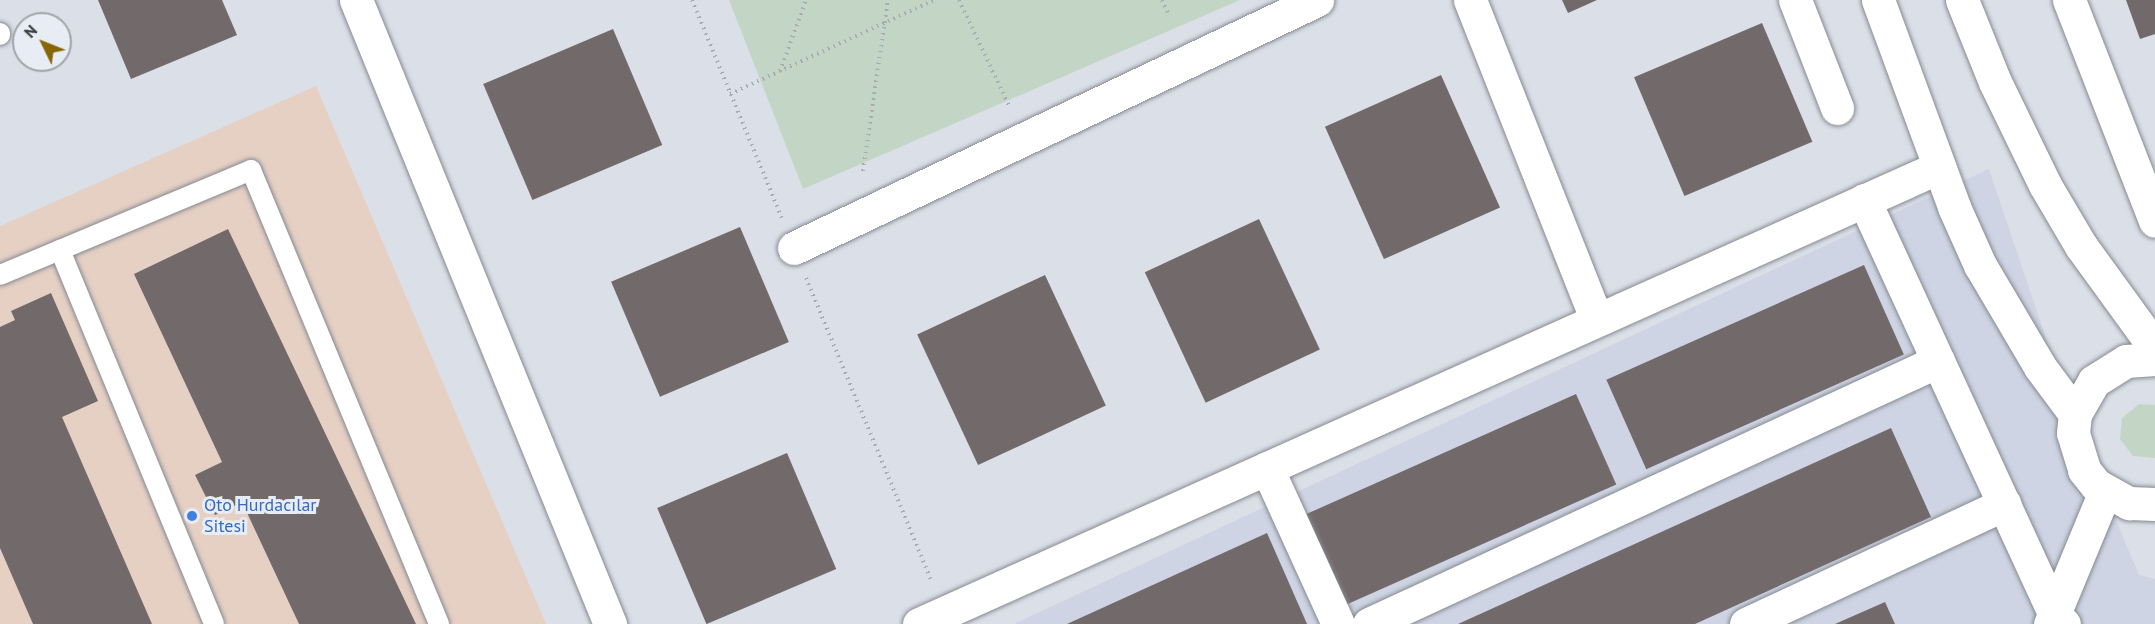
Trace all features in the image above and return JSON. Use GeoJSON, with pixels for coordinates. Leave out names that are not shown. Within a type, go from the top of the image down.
{"type":"FeatureCollection","features":[{"type":"Feature","properties":{"kind":"street"},"geometry":{"type":"LineString","coordinates":[[356,0],[610,624]]}},
{"type":"Feature","properties":{"kind":"street"},"geometry":{"type":"LineString","coordinates":[[794,248],[1317,0]]}},
{"type":"Feature","properties":{"kind":"street"},"geometry":{"type":"LineString","coordinates":[[1470,0],[1597,320]]}},
{"type":"Feature","properties":{"kind":"street"},"geometry":{"type":"LineString","coordinates":[[1795,0],[1837,108]]}},
{"type":"Feature","properties":{"kind":"street"},"geometry":{"type":"LineString","coordinates":[[1878,0],[1962,226],[2008,317],[2075,414]]}},
{"type":"Feature","properties":{"kind":"street"},"geometry":{"type":"LineString","coordinates":[[1962,0],[1995,82],[2045,185],[2081,246],[2155,348]]}},
{"type":"Feature","properties":{"kind":"street"},"geometry":{"type":"LineString","coordinates":[[2068,0],[2155,221]]}},
{"type":"Feature","properties":{"kind":"street"},"geometry":{"type":"LineString","coordinates":[[932,618],[1939,166]]}},
{"type":"Feature","properties":{"kind":"street"},"geometry":{"type":"LineString","coordinates":[[1864,200],[2056,621]]}},
{"type":"Feature","properties":{"kind":"street"},"geometry":{"type":"LineString","coordinates":[[2153,505],[2129,503],[2105,491],[2084,470],[2076,452],[2075,414],[2094,381],[2109,369],[2126,361],[2155,359]]}},
{"type":"Feature","properties":{"kind":"street"},"geometry":{"type":"LineString","coordinates":[[1370,624],[1938,361]]}},
{"type":"Feature","properties":{"kind":"street"},"geometry":{"type":"LineString","coordinates":[[1267,468],[1338,624]]}},
{"type":"Feature","properties":{"kind":"street"},"geometry":{"type":"LineString","coordinates":[[2056,621],[2105,491]]}},
{"type":"Feature","properties":{"kind":"street"},"geometry":{"type":"LineString","coordinates":[[1746,624],[2004,504]]}},
{"type":"Feature","properties":{"kind":"lane"},"geometry":{"type":"LineString","coordinates":[[0,275],[251,170],[439,624]]}},
{"type":"Feature","properties":{"kind":"lane"},"geometry":{"type":"LineString","coordinates":[[60,250],[214,624]]}},
{"type":"Feature","properties":{"kind":"path"},"geometry":{"type":"LineString","coordinates":[[692,0],[794,248],[932,618]]}},
{"type":"Feature","properties":{"kind":"path"},"geometry":{"type":"LineString","coordinates":[[780,71],[806,0]]}},
{"type":"Feature","properties":{"kind":"path"},"geometry":{"type":"LineString","coordinates":[[863,171],[888,0]]}},
{"type":"Feature","properties":{"kind":"path"},"geometry":{"type":"LineString","coordinates":[[730,94],[933,0]]}},
{"type":"Feature","properties":{"kind":"path"},"geometry":{"type":"LineString","coordinates":[[959,0],[1024,138]]}},
{"type":"Feature","properties":{"kind":"path"},"geometry":{"type":"LineString","coordinates":[[1162,0],[1169,15]]}},
{"type":"Feature","properties":{"kind":"shaded area"},"geometry":{"type":"Polygon","coordinates":[[[316,86],[546,624],[0,624],[0,226],[316,86]]]}},
{"type":"Feature","properties":{"kind":"shaded area"},"geometry":{"type":"Polygon","coordinates":[[[1989,169],[2072,416],[2139,575],[2155,579],[2155,624],[1014,624],[1989,169]]]}},
{"type":"Feature","properties":{"kind":"green space"},"geometry":{"type":"Polygon","coordinates":[[[729,0],[1240,0],[803,189],[729,0]]]}},
{"type":"Feature","properties":{"kind":"green space"},"geometry":{"type":"Polygon","coordinates":[[[2139,404],[2155,405],[2155,458],[2133,456],[2120,439],[2122,418],[2139,404]]]}},
{"type":"Feature","properties":{"kind":"building"},"geometry":{"type":"Polygon","coordinates":[[[98,0],[222,0],[237,35],[131,79],[98,0]]]}},
{"type":"Feature","properties":{"kind":"building"},"geometry":{"type":"Polygon","coordinates":[[[1562,0],[1597,0],[1568,13],[1562,0]]]}},
{"type":"Feature","properties":{"kind":"building"},"geometry":{"type":"Polygon","coordinates":[[[2126,0],[2155,0],[2155,34],[2140,39],[2126,0]]]}},
{"type":"Feature","properties":{"kind":"building"},"geometry":{"type":"Polygon","coordinates":[[[1762,23],[1812,142],[1684,196],[1634,77],[1762,23]]]}},
{"type":"Feature","properties":{"kind":"building"},"geometry":{"type":"Polygon","coordinates":[[[613,29],[662,145],[532,200],[483,84],[613,29]]]}},
{"type":"Feature","properties":{"kind":"building"},"geometry":{"type":"Polygon","coordinates":[[[1441,75],[1500,207],[1384,259],[1325,127],[1441,75]]]}},
{"type":"Feature","properties":{"kind":"building"},"geometry":{"type":"Polygon","coordinates":[[[1259,219],[1320,350],[1206,403],[1145,272],[1259,219]]]}},
{"type":"Feature","properties":{"kind":"building"},"geometry":{"type":"Polygon","coordinates":[[[740,227],[789,342],[660,397],[611,282],[740,227]]]}},
{"type":"Feature","properties":{"kind":"building"},"geometry":{"type":"Polygon","coordinates":[[[228,229],[416,624],[299,624],[242,502],[215,515],[195,475],[222,462],[134,274],[228,229]]]}},
{"type":"Feature","properties":{"kind":"building"},"geometry":{"type":"Polygon","coordinates":[[[1864,265],[1904,355],[1646,469],[1606,380],[1864,265]]]}},
{"type":"Feature","properties":{"kind":"building"},"geometry":{"type":"Polygon","coordinates":[[[1045,275],[1106,406],[978,465],[917,335],[1045,275]]]}},
{"type":"Feature","properties":{"kind":"building"},"geometry":{"type":"Polygon","coordinates":[[[51,293],[98,401],[62,417],[152,624],[33,624],[0,548],[0,327],[15,320],[11,311],[51,293]]]}},
{"type":"Feature","properties":{"kind":"building"},"geometry":{"type":"Polygon","coordinates":[[[1576,394],[1616,484],[1340,607],[1300,517],[1576,394]]]}},
{"type":"Feature","properties":{"kind":"building"},"geometry":{"type":"Polygon","coordinates":[[[1891,428],[1931,517],[1695,624],[1458,624],[1891,428]]]}},
{"type":"Feature","properties":{"kind":"building"},"geometry":{"type":"Polygon","coordinates":[[[787,453],[836,569],[706,624],[657,508],[787,453]]]}},
{"type":"Feature","properties":{"kind":"building"},"geometry":{"type":"Polygon","coordinates":[[[1267,533],[1307,624],[1067,624],[1267,533]]]}},
{"type":"Feature","properties":{"kind":"building"},"geometry":{"type":"Polygon","coordinates":[[[1885,602],[1895,624],[1835,624],[1885,602]]]}},
{"type":"Feature","properties":{"kind":"place","name":"Oto Hurdacılar Sitesi"},"geometry":{"type":"Point","coordinates":[192,516]}}]}
